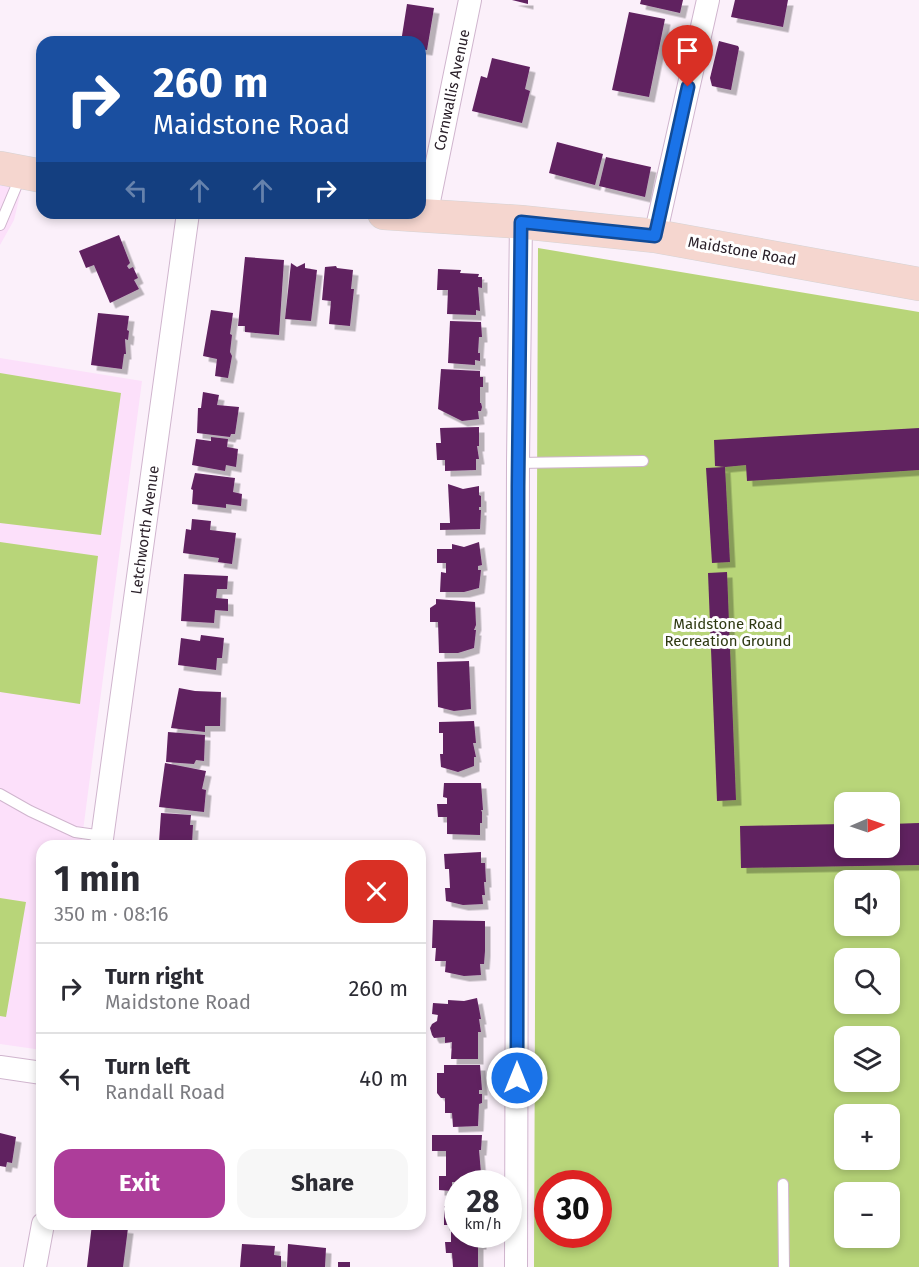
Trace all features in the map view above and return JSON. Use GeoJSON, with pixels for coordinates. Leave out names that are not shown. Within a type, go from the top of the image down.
{"type":"FeatureCollection","features":[{"type":"Feature","properties":{"kind":"main road","name":"Maidstone Road"},"geometry":{"type":"LineString","coordinates":[[426,216],[521,222],[655,236],[919,284]]}},
{"type":"Feature","properties":{"kind":"street","name":"Cornwallis Avenue"},"geometry":{"type":"LineString","coordinates":[[426,216],[470,0]]}},
{"type":"Feature","properties":{"kind":"street"},"geometry":{"type":"LineString","coordinates":[[655,236],[708,0]]}},
{"type":"Feature","properties":{"kind":"street","name":"Letchworth Avenue"},"geometry":{"type":"LineString","coordinates":[[102,840],[187,219]]}},
{"type":"Feature","properties":{"kind":"street"},"geometry":{"type":"LineString","coordinates":[[516,1267],[518,463],[521,222]]}},
{"type":"Feature","properties":{"kind":"street"},"geometry":{"type":"LineString","coordinates":[[0,1067],[36,1072]]}},
{"type":"Feature","properties":{"kind":"street"},"geometry":{"type":"LineString","coordinates":[[35,1267],[42,1230]]}},
{"type":"Feature","properties":{"kind":"lane"},"geometry":{"type":"LineString","coordinates":[[0,225],[19,177]]}},
{"type":"Feature","properties":{"kind":"lane"},"geometry":{"type":"LineString","coordinates":[[518,463],[643,461]]}},
{"type":"Feature","properties":{"kind":"lane"},"geometry":{"type":"LineString","coordinates":[[0,794],[75,832],[99,840]]}},
{"type":"Feature","properties":{"kind":"lane"},"geometry":{"type":"LineString","coordinates":[[783,1184],[784,1267]]}},
{"type":"Feature","properties":{"kind":"shaded area"},"geometry":{"type":"Polygon","coordinates":[[[0,170],[25,174],[14,220],[0,245],[0,170]]]}},
{"type":"Feature","properties":{"kind":"shaded area"},"geometry":{"type":"Polygon","coordinates":[[[0,358],[142,381],[82,840],[36,840],[36,1049],[0,1044],[0,358]]]}},
{"type":"Feature","properties":{"kind":"green space","name":"Maidstone Road Recreation Ground"},"geometry":{"type":"Polygon","coordinates":[[[538,248],[919,312],[919,1267],[534,1267],[534,1248],[612,1248],[612,1170],[534,1170],[538,248]]]}},
{"type":"Feature","properties":{"kind":"green space"},"geometry":{"type":"Polygon","coordinates":[[[0,373],[121,393],[101,535],[0,523],[0,373]]]}},
{"type":"Feature","properties":{"kind":"green space"},"geometry":{"type":"Polygon","coordinates":[[[0,542],[98,556],[80,704],[0,692],[0,542]]]}},
{"type":"Feature","properties":{"kind":"green space"},"geometry":{"type":"Polygon","coordinates":[[[0,898],[26,902],[6,1017],[0,1016],[0,898]]]}},
{"type":"Feature","properties":{"kind":"building"},"geometry":{"type":"Polygon","coordinates":[[[512,0],[528,0],[528,4],[512,0]]]}},
{"type":"Feature","properties":{"kind":"building"},"geometry":{"type":"Polygon","coordinates":[[[641,0],[683,0],[680,13],[640,4],[641,0]]]}},
{"type":"Feature","properties":{"kind":"building"},"geometry":{"type":"Polygon","coordinates":[[[735,0],[788,0],[783,27],[731,17],[735,0]]]}},
{"type":"Feature","properties":{"kind":"building"},"geometry":{"type":"Polygon","coordinates":[[[407,4],[434,8],[427,50],[426,36],[402,36],[407,4]]]}},
{"type":"Feature","properties":{"kind":"building"},"geometry":{"type":"Polygon","coordinates":[[[629,12],[665,19],[649,97],[612,90],[629,12]]]}},
{"type":"Feature","properties":{"kind":"building"},"geometry":{"type":"Polygon","coordinates":[[[719,41],[739,48],[731,90],[712,86],[710,78],[719,41]]]}},
{"type":"Feature","properties":{"kind":"building"},"geometry":{"type":"Polygon","coordinates":[[[492,58],[530,67],[525,89],[530,91],[522,123],[472,111],[481,76],[487,78],[492,58]]]}},
{"type":"Feature","properties":{"kind":"building"},"geometry":{"type":"Polygon","coordinates":[[[557,142],[603,154],[595,185],[549,173],[557,142]]]}},
{"type":"Feature","properties":{"kind":"building"},"geometry":{"type":"Polygon","coordinates":[[[606,157],[651,167],[645,197],[599,186],[606,157]]]}},
{"type":"Feature","properties":{"kind":"building"},"geometry":{"type":"Polygon","coordinates":[[[119,235],[130,263],[127,266],[129,269],[133,267],[138,278],[134,280],[139,289],[110,303],[94,265],[86,268],[79,251],[119,235]]]}},
{"type":"Feature","properties":{"kind":"building"},"geometry":{"type":"Polygon","coordinates":[[[245,257],[284,260],[279,335],[245,332],[245,326],[238,326],[245,257]]]}},
{"type":"Feature","properties":{"kind":"building"},"geometry":{"type":"Polygon","coordinates":[[[291,263],[297,267],[305,263],[305,268],[317,270],[311,321],[285,319],[291,263]]]}},
{"type":"Feature","properties":{"kind":"building"},"geometry":{"type":"Polygon","coordinates":[[[336,266],[353,270],[351,289],[354,289],[350,326],[329,324],[331,301],[322,300],[325,267],[336,266]]]}},
{"type":"Feature","properties":{"kind":"building"},"geometry":{"type":"Polygon","coordinates":[[[438,269],[461,270],[460,273],[479,274],[478,277],[482,277],[482,288],[478,287],[480,311],[476,310],[476,315],[447,314],[448,290],[437,290],[438,269]]]}},
{"type":"Feature","properties":{"kind":"building"},"geometry":{"type":"Polygon","coordinates":[[[211,310],[233,313],[230,334],[232,335],[230,352],[232,356],[228,378],[215,376],[217,359],[203,356],[211,310]]]}},
{"type":"Feature","properties":{"kind":"building"},"geometry":{"type":"Polygon","coordinates":[[[98,313],[129,316],[128,340],[125,339],[126,354],[124,354],[122,369],[91,365],[98,313]]]}},
{"type":"Feature","properties":{"kind":"building"},"geometry":{"type":"Polygon","coordinates":[[[450,321],[481,322],[482,337],[479,337],[478,353],[480,353],[480,361],[475,360],[475,365],[448,363],[450,321]]]}},
{"type":"Feature","properties":{"kind":"building"},"geometry":{"type":"Polygon","coordinates":[[[441,369],[480,371],[480,377],[483,377],[483,387],[480,387],[482,407],[481,411],[478,411],[479,419],[462,421],[438,409],[441,369]]]}},
{"type":"Feature","properties":{"kind":"building"},"geometry":{"type":"Polygon","coordinates":[[[203,392],[219,395],[217,405],[239,407],[235,434],[231,434],[230,437],[197,433],[198,408],[201,408],[203,392]]]}},
{"type":"Feature","properties":{"kind":"building"},"geometry":{"type":"Polygon","coordinates":[[[479,427],[479,446],[477,446],[479,459],[476,459],[476,470],[445,471],[445,460],[437,460],[436,443],[441,443],[440,428],[479,427]]]}},
{"type":"Feature","properties":{"kind":"building"},"geometry":{"type":"Polygon","coordinates":[[[919,428],[919,470],[747,481],[746,465],[715,466],[714,440],[919,428]]]}},
{"type":"Feature","properties":{"kind":"building"},"geometry":{"type":"Polygon","coordinates":[[[211,437],[228,439],[227,447],[238,449],[236,467],[226,465],[225,471],[192,465],[196,439],[211,441],[211,437]]]}},
{"type":"Feature","properties":{"kind":"building"},"geometry":{"type":"Polygon","coordinates":[[[725,467],[730,562],[712,563],[706,468],[725,467]]]}},
{"type":"Feature","properties":{"kind":"building"},"geometry":{"type":"Polygon","coordinates":[[[195,473],[235,478],[233,492],[242,494],[241,506],[226,504],[226,508],[192,504],[193,490],[191,489],[195,473]]]}},
{"type":"Feature","properties":{"kind":"building"},"geometry":{"type":"Polygon","coordinates":[[[448,484],[463,489],[479,486],[480,529],[440,530],[440,523],[450,523],[448,484]]]}},
{"type":"Feature","properties":{"kind":"building"},"geometry":{"type":"Polygon","coordinates":[[[192,519],[211,521],[210,530],[236,533],[232,564],[218,562],[219,558],[183,553],[186,529],[191,530],[192,519]]]}},
{"type":"Feature","properties":{"kind":"building"},"geometry":{"type":"Polygon","coordinates":[[[479,542],[482,565],[478,566],[478,570],[481,570],[479,588],[464,592],[440,592],[441,572],[446,573],[446,563],[437,563],[437,549],[452,549],[452,544],[464,547],[479,542]]]}},
{"type":"Feature","properties":{"kind":"building"},"geometry":{"type":"Polygon","coordinates":[[[727,572],[736,800],[717,801],[708,573],[727,572]]]}},
{"type":"Feature","properties":{"kind":"building"},"geometry":{"type":"Polygon","coordinates":[[[184,574],[228,576],[227,589],[217,589],[216,598],[228,599],[228,611],[215,610],[214,623],[181,621],[184,574]]]}},
{"type":"Feature","properties":{"kind":"building"},"geometry":{"type":"Polygon","coordinates":[[[436,599],[475,602],[474,648],[458,653],[439,653],[438,622],[430,622],[430,608],[436,604],[436,599]]]}},
{"type":"Feature","properties":{"kind":"building"},"geometry":{"type":"Polygon","coordinates":[[[201,635],[224,638],[222,658],[217,658],[216,670],[178,665],[181,638],[200,641],[201,635]]]}},
{"type":"Feature","properties":{"kind":"building"},"geometry":{"type":"Polygon","coordinates":[[[469,661],[471,709],[454,711],[438,707],[437,662],[469,661]]]}},
{"type":"Feature","properties":{"kind":"building"},"geometry":{"type":"Polygon","coordinates":[[[179,688],[221,692],[220,726],[205,726],[205,732],[171,728],[179,688]]]}},
{"type":"Feature","properties":{"kind":"building"},"geometry":{"type":"Polygon","coordinates":[[[474,721],[476,743],[473,743],[476,757],[474,757],[474,766],[458,772],[441,767],[443,733],[439,733],[439,722],[474,721]]]}},
{"type":"Feature","properties":{"kind":"building"},"geometry":{"type":"Polygon","coordinates":[[[168,732],[205,735],[204,761],[196,760],[194,764],[166,762],[168,732]]]}},
{"type":"Feature","properties":{"kind":"building"},"geometry":{"type":"Polygon","coordinates":[[[165,763],[206,771],[202,789],[206,790],[204,812],[159,807],[165,763]]]}},
{"type":"Feature","properties":{"kind":"building"},"geometry":{"type":"Polygon","coordinates":[[[444,783],[481,783],[483,810],[481,810],[480,835],[447,834],[447,817],[438,817],[437,804],[447,804],[447,798],[443,797],[444,783]]]}},
{"type":"Feature","properties":{"kind":"building"},"geometry":{"type":"Polygon","coordinates":[[[161,813],[191,815],[192,840],[159,840],[161,813]]]}},
{"type":"Feature","properties":{"kind":"building"},"geometry":{"type":"Polygon","coordinates":[[[919,823],[919,865],[741,868],[740,826],[834,824],[834,858],[900,858],[900,824],[919,823]]]}},
{"type":"Feature","properties":{"kind":"building"},"geometry":{"type":"Polygon","coordinates":[[[481,852],[481,863],[485,863],[486,882],[484,882],[485,895],[482,895],[483,904],[463,905],[446,901],[445,888],[450,888],[449,869],[445,869],[444,854],[481,852]]]}},
{"type":"Feature","properties":{"kind":"building"},"geometry":{"type":"Polygon","coordinates":[[[433,920],[485,921],[485,951],[484,964],[480,964],[481,975],[464,976],[445,972],[446,961],[435,961],[436,948],[432,948],[433,920]]]}},
{"type":"Feature","properties":{"kind":"building"},"geometry":{"type":"Polygon","coordinates":[[[477,998],[481,1019],[479,1019],[481,1032],[478,1032],[478,1059],[451,1059],[452,1042],[445,1043],[445,1037],[434,1038],[432,1035],[430,1028],[437,1021],[438,1015],[432,1014],[433,1003],[448,1004],[448,1000],[464,1001],[477,998]]]}},
{"type":"Feature","properties":{"kind":"building"},"geometry":{"type":"Polygon","coordinates":[[[444,1065],[480,1065],[482,1090],[479,1090],[479,1094],[482,1094],[482,1103],[479,1104],[478,1126],[453,1127],[452,1113],[445,1113],[445,1098],[441,1098],[437,1093],[437,1073],[444,1073],[444,1065]]]}},
{"type":"Feature","properties":{"kind":"building"},"geometry":{"type":"Polygon","coordinates":[[[0,1133],[16,1137],[12,1163],[7,1162],[6,1167],[0,1166],[0,1133]]]}},
{"type":"Feature","properties":{"kind":"building"},"geometry":{"type":"Polygon","coordinates":[[[432,1135],[482,1135],[481,1150],[479,1150],[481,1170],[446,1170],[446,1151],[432,1151],[432,1135]]]}},
{"type":"Feature","properties":{"kind":"building"},"geometry":{"type":"Polygon","coordinates":[[[439,1176],[444,1176],[444,1190],[439,1190],[439,1176]]]}},
{"type":"Feature","properties":{"kind":"building"},"geometry":{"type":"Polygon","coordinates":[[[91,1230],[128,1230],[123,1267],[87,1267],[91,1230]]]}},
{"type":"Feature","properties":{"kind":"building"},"geometry":{"type":"Polygon","coordinates":[[[242,1244],[275,1246],[274,1255],[281,1256],[281,1267],[240,1267],[242,1244]]]}},
{"type":"Feature","properties":{"kind":"building"},"geometry":{"type":"Polygon","coordinates":[[[288,1244],[326,1248],[325,1267],[287,1267],[288,1244]]]}},
{"type":"Feature","properties":{"kind":"building"},"geometry":{"type":"Polygon","coordinates":[[[446,1248],[478,1248],[478,1267],[453,1267],[452,1253],[446,1253],[446,1248]]]}},
{"type":"Feature","properties":{"kind":"building"},"geometry":{"type":"Polygon","coordinates":[[[338,1262],[350,1262],[350,1267],[338,1267],[338,1262]]]}},
{"type":"Feature","properties":{"kind":"route"},"geometry":{"type":"LineString","coordinates":[[517,1078],[521,222],[655,236],[688,87]]}}]}
